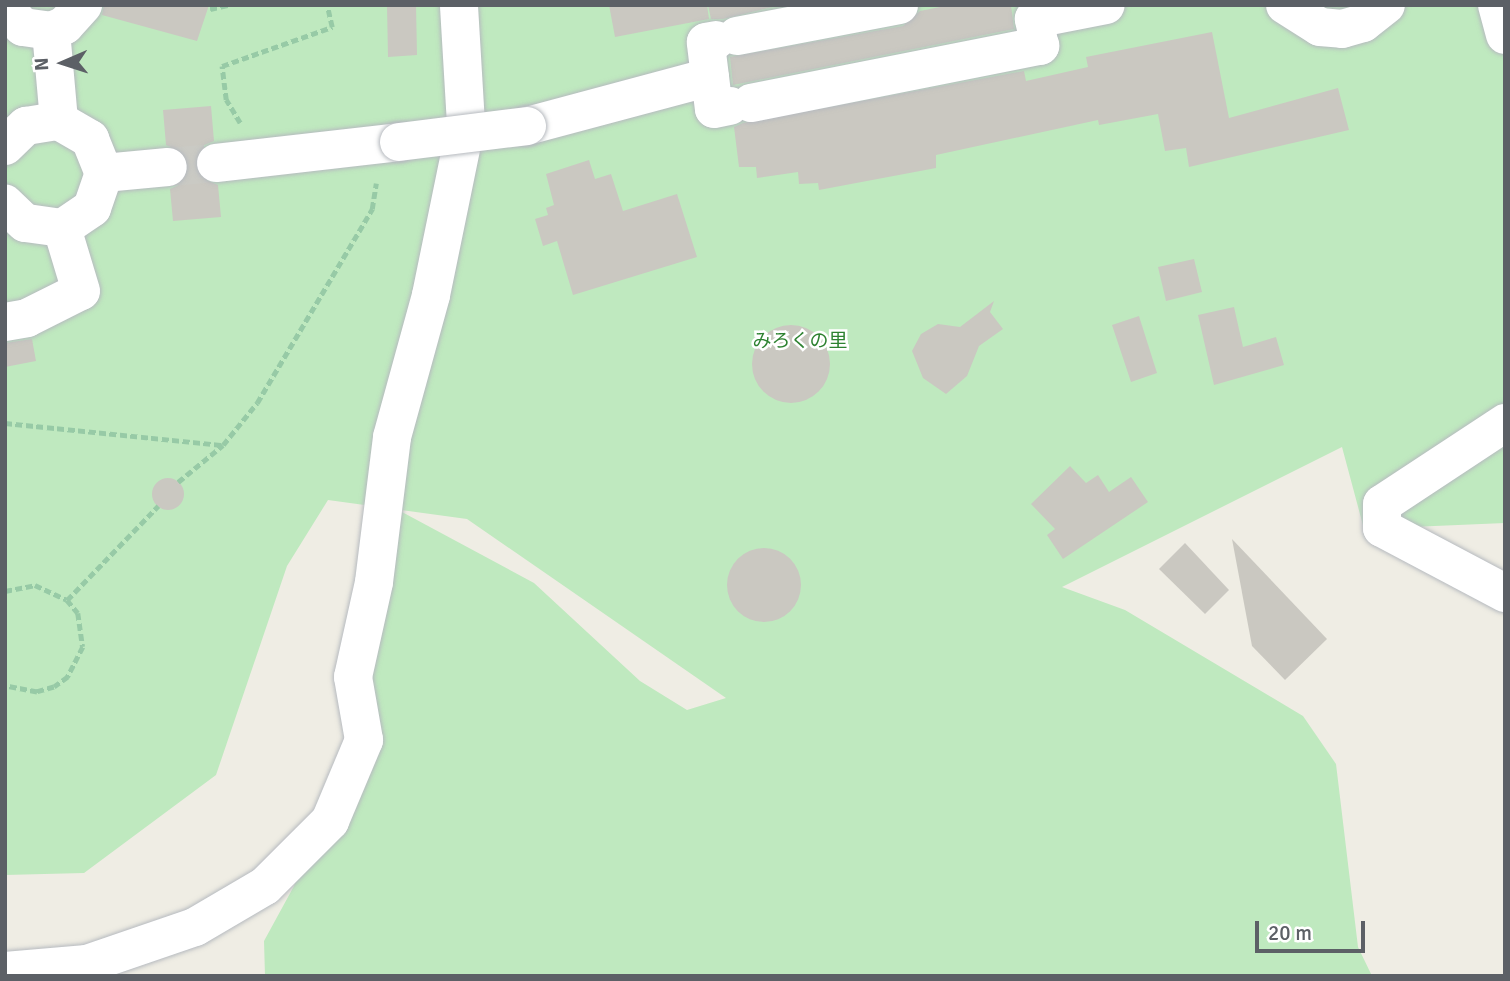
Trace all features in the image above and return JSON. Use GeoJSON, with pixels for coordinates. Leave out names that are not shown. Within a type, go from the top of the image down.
{"type":"FeatureCollection","features":[{"type":"Feature","properties":{"kind":"street"},"geometry":{"type":"LineString","coordinates":[[5,8],[23,27],[51,31],[65,25],[83,5]]}},
{"type":"Feature","properties":{"kind":"street"},"geometry":{"type":"LineString","coordinates":[[5,971],[88,964],[195,927],[265,886],[330,821],[364,740],[353,677],[374,582],[392,438],[431,295],[466,124],[459,5]]}},
{"type":"Feature","properties":{"kind":"street"},"geometry":{"type":"LineString","coordinates":[[730,95],[706,42],[899,5]]}},
{"type":"Feature","properties":{"kind":"street"},"geometry":{"type":"LineString","coordinates":[[216,163],[527,126],[1040,46],[1032,12],[1106,5]]}},
{"type":"Feature","properties":{"kind":"street"},"geometry":{"type":"LineString","coordinates":[[1285,5],[1309,22],[1342,29],[1363,23],[1386,5]]}},
{"type":"Feature","properties":{"kind":"street"},"geometry":{"type":"LineString","coordinates":[[1497,5],[1505,35]]}},
{"type":"Feature","properties":{"kind":"street"},"geometry":{"type":"LineString","coordinates":[[51,31],[59,121]]}},
{"type":"Feature","properties":{"kind":"street"},"geometry":{"type":"LineString","coordinates":[[5,146],[26,126],[59,121],[90,139],[104,173],[92,208],[62,228],[25,223],[5,204]]}},
{"type":"Feature","properties":{"kind":"street"},"geometry":{"type":"LineString","coordinates":[[104,173],[168,167]]}},
{"type":"Feature","properties":{"kind":"street"},"geometry":{"type":"LineString","coordinates":[[5,322],[27,318],[81,290],[62,228]]}},
{"type":"Feature","properties":{"kind":"street"},"geometry":{"type":"LineString","coordinates":[[1505,423],[1382,504],[1382,528],[1505,593]]}},
{"type":"Feature","properties":{"kind":"path"},"geometry":{"type":"LineString","coordinates":[[210,9],[228,5]]}},
{"type":"Feature","properties":{"kind":"path"},"geometry":{"type":"LineString","coordinates":[[260,157],[226,100],[222,66],[332,27],[327,5]]}},
{"type":"Feature","properties":{"kind":"path"},"geometry":{"type":"LineString","coordinates":[[178,482],[223,445],[257,403],[373,209],[391,143]]}},
{"type":"Feature","properties":{"kind":"path"},"geometry":{"type":"LineString","coordinates":[[5,423],[223,445]]}},
{"type":"Feature","properties":{"kind":"path"},"geometry":{"type":"LineString","coordinates":[[67,600],[158,506]]}},
{"type":"Feature","properties":{"kind":"path"},"geometry":{"type":"LineString","coordinates":[[5,591],[35,585],[67,600],[83,629],[83,647],[73,670],[54,687],[37,692],[5,686]]}},
{"type":"Feature","properties":{"kind":"green space","name":"みろくの里"},"geometry":{"type":"Polygon","coordinates":[[[5,5],[1505,5],[1505,523],[1364,529],[1342,447],[1062,587],[1125,610],[1303,716],[1336,764],[1358,947],[1372,976],[265,976],[264,941],[294,886],[358,700],[402,512],[534,583],[640,681],[687,710],[726,698],[467,519],[328,500],[287,566],[216,775],[84,873],[5,875],[5,5]]]}},
{"type":"Feature","properties":{"kind":"building"},"geometry":{"type":"Polygon","coordinates":[[[104,5],[209,5],[197,41],[102,15],[104,5]]]}},
{"type":"Feature","properties":{"kind":"building"},"geometry":{"type":"Polygon","coordinates":[[[387,5],[416,5],[417,55],[388,57],[387,5]]]}},
{"type":"Feature","properties":{"kind":"building"},"geometry":{"type":"Polygon","coordinates":[[[609,5],[707,5],[709,19],[615,37],[609,5]]]}},
{"type":"Feature","properties":{"kind":"building"},"geometry":{"type":"Polygon","coordinates":[[[708,5],[781,5],[723,19],[711,19],[708,5]]]}},
{"type":"Feature","properties":{"kind":"building"},"geometry":{"type":"Polygon","coordinates":[[[950,5],[1011,5],[1014,29],[733,85],[730,57],[903,26],[920,11],[950,5]]]}},
{"type":"Feature","properties":{"kind":"building"},"geometry":{"type":"Polygon","coordinates":[[[1212,32],[1229,118],[1338,88],[1349,130],[1189,167],[1186,148],[1165,151],[1158,114],[1099,125],[1098,120],[936,155],[936,168],[819,190],[818,183],[799,184],[798,172],[757,178],[756,167],[739,167],[734,127],[743,123],[1024,71],[1026,81],[1088,67],[1086,57],[1212,32]]]}},
{"type":"Feature","properties":{"kind":"building"},"geometry":{"type":"Polygon","coordinates":[[[211,106],[214,141],[202,146],[194,165],[199,177],[218,185],[221,217],[173,221],[170,189],[181,184],[190,166],[185,154],[166,145],[163,110],[211,106]]]}},
{"type":"Feature","properties":{"kind":"building"},"geometry":{"type":"Polygon","coordinates":[[[589,160],[595,179],[611,174],[623,211],[677,194],[697,257],[573,295],[557,241],[543,246],[535,219],[548,215],[546,208],[554,205],[546,174],[589,160]]]}},
{"type":"Feature","properties":{"kind":"building"},"geometry":{"type":"Polygon","coordinates":[[[1194,259],[1202,292],[1166,301],[1158,267],[1194,259]]]}},
{"type":"Feature","properties":{"kind":"building"},"geometry":{"type":"Polygon","coordinates":[[[994,301],[990,312],[1003,329],[979,346],[967,376],[946,394],[923,378],[912,351],[921,334],[938,324],[960,327],[994,301]]]}},
{"type":"Feature","properties":{"kind":"building"},"geometry":{"type":"Polygon","coordinates":[[[1234,307],[1243,347],[1276,337],[1284,365],[1214,385],[1198,315],[1234,307]]]}},
{"type":"Feature","properties":{"kind":"building"},"geometry":{"type":"Polygon","coordinates":[[[1139,316],[1157,373],[1131,382],[1112,325],[1139,316]]]}},
{"type":"Feature","properties":{"kind":"building"},"geometry":{"type":"Polygon","coordinates":[[[791,325],[806,328],[818,337],[827,349],[830,364],[827,379],[818,391],[806,400],[791,403],[776,400],[764,391],[755,379],[752,364],[755,349],[764,337],[776,328],[791,325]]]}},
{"type":"Feature","properties":{"kind":"building"},"geometry":{"type":"Polygon","coordinates":[[[32,339],[36,361],[5,367],[5,343],[32,339]]]}},
{"type":"Feature","properties":{"kind":"building"},"geometry":{"type":"Polygon","coordinates":[[[1070,466],[1086,483],[1098,475],[1109,492],[1131,477],[1148,502],[1063,559],[1047,535],[1055,529],[1031,504],[1070,466]]]}},
{"type":"Feature","properties":{"kind":"building"},"geometry":{"type":"Polygon","coordinates":[[[168,478],[179,483],[184,494],[179,505],[168,510],[157,505],[152,494],[157,483],[168,478]]]}},
{"type":"Feature","properties":{"kind":"building"},"geometry":{"type":"Polygon","coordinates":[[[1232,539],[1327,639],[1285,680],[1252,646],[1232,539]]]}},
{"type":"Feature","properties":{"kind":"building"},"geometry":{"type":"Polygon","coordinates":[[[1185,543],[1229,590],[1205,614],[1159,569],[1185,543]]]}},
{"type":"Feature","properties":{"kind":"building"},"geometry":{"type":"Polygon","coordinates":[[[764,548],[778,551],[790,559],[798,571],[801,585],[798,599],[790,611],[778,619],[764,622],[750,619],[738,611],[730,599],[727,585],[730,571],[738,559],[750,551],[764,548]]]}},
{"type":"Feature","properties":{"kind":"tunnel"},"geometry":{"type":"LineString","coordinates":[[168,167],[216,163]]}}]}
